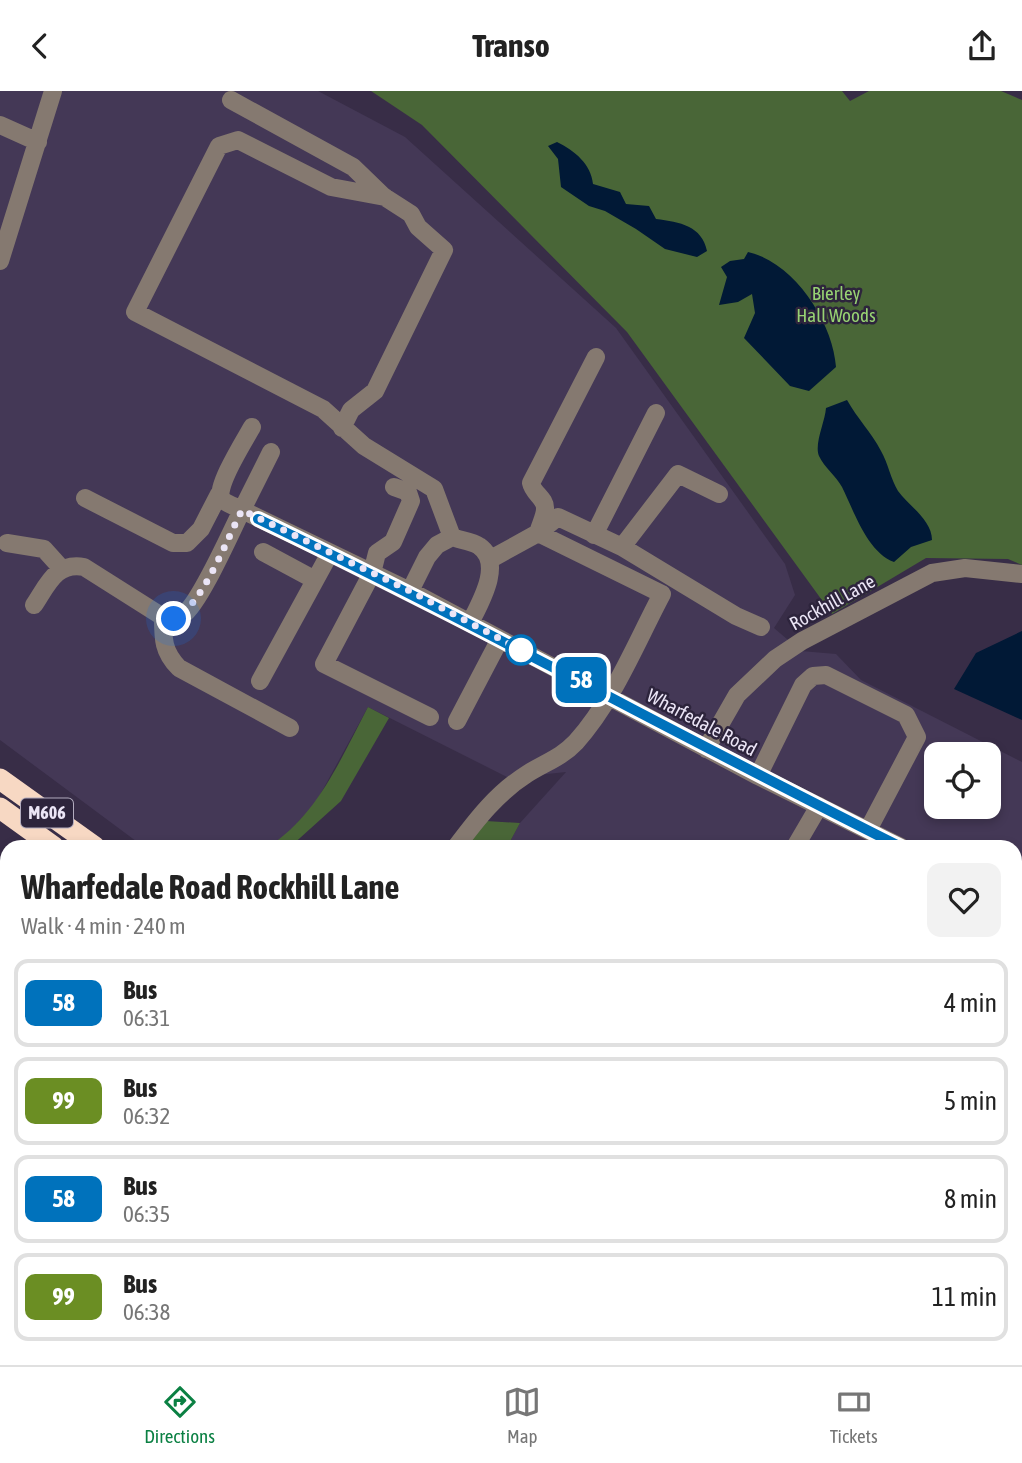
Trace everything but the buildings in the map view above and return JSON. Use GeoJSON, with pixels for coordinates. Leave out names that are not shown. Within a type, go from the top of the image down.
{"type":"FeatureCollection","features":[{"type":"Feature","properties":{"kind":"highway","name":"M606"},"geometry":{"type":"LineString","coordinates":[[0,779],[85,840]]}},
{"type":"Feature","properties":{"kind":"highway","name":"M606"},"geometry":{"type":"LineString","coordinates":[[0,808],[44,840]]}},
{"type":"Feature","properties":{"kind":"street"},"geometry":{"type":"LineString","coordinates":[[0,261],[53,91]]}},
{"type":"Feature","properties":{"kind":"street"},"geometry":{"type":"LineString","coordinates":[[231,100],[352,167],[385,197],[411,214],[418,227],[444,250],[376,391],[338,424]]}},
{"type":"Feature","properties":{"kind":"street"},"geometry":{"type":"LineString","coordinates":[[0,125],[38,142]]}},
{"type":"Feature","properties":{"kind":"street"},"geometry":{"type":"LineString","coordinates":[[385,197],[331,187],[238,140],[219,146],[135,312],[323,409],[364,446],[434,489],[452,537]]}},
{"type":"Feature","properties":{"kind":"street"},"geometry":{"type":"LineString","coordinates":[[538,533],[545,510],[544,501],[531,488],[531,483],[596,357]]}},
{"type":"Feature","properties":{"kind":"street"},"geometry":{"type":"LineString","coordinates":[[594,535],[656,414]]}},
{"type":"Feature","properties":{"kind":"street"},"geometry":{"type":"LineString","coordinates":[[85,498],[173,543],[187,543],[201,529],[252,427]]}},
{"type":"Feature","properties":{"kind":"street"},"geometry":{"type":"LineString","coordinates":[[34,605],[56,572],[69,564],[84,567],[163,617],[174,619],[185,614],[250,514],[271,452]]}},
{"type":"Feature","properties":{"kind":"street"},"geometry":{"type":"LineString","coordinates":[[622,547],[678,474],[719,494]]}},
{"type":"Feature","properties":{"kind":"street"},"geometry":{"type":"LineString","coordinates":[[394,487],[408,492],[411,501],[393,541],[377,553],[372,573],[324,664],[430,717]]}},
{"type":"Feature","properties":{"kind":"street","name":"Wharfedale Road"},"geometry":{"type":"LineString","coordinates":[[219,494],[222,499],[250,514],[410,591],[608,694],[706,749],[887,840]]}},
{"type":"Feature","properties":{"kind":"street"},"geometry":{"type":"LineString","coordinates":[[489,560],[538,533],[558,517],[622,547],[736,616],[761,627]]}},
{"type":"Feature","properties":{"kind":"street"},"geometry":{"type":"LineString","coordinates":[[462,840],[494,800],[528,773],[556,760],[577,741],[608,694],[662,594],[538,533]]}},
{"type":"Feature","properties":{"kind":"street"},"geometry":{"type":"LineString","coordinates":[[410,591],[437,545],[452,537],[479,546],[489,560],[485,592],[470,623]]}},
{"type":"Feature","properties":{"kind":"street"},"geometry":{"type":"LineString","coordinates":[[7,543],[44,549],[62,569]]}},
{"type":"Feature","properties":{"kind":"street"},"geometry":{"type":"LineString","coordinates":[[262,552],[315,580]]}},
{"type":"Feature","properties":{"kind":"street"},"geometry":{"type":"LineString","coordinates":[[260,681],[330,553]]}},
{"type":"Feature","properties":{"kind":"street","name":"Rockhill Lane"},"geometry":{"type":"LineString","coordinates":[[706,749],[737,695],[775,659],[802,641],[932,573],[965,568],[1022,574]]}},
{"type":"Feature","properties":{"kind":"street"},"geometry":{"type":"LineString","coordinates":[[163,617],[163,642],[170,658],[179,668],[290,729]]}},
{"type":"Feature","properties":{"kind":"street"},"geometry":{"type":"LineString","coordinates":[[457,720],[500,639]]}},
{"type":"Feature","properties":{"kind":"street"},"geometry":{"type":"LineString","coordinates":[[758,776],[803,685],[813,676],[826,675],[895,709],[906,715],[917,737],[867,830]]}},
{"type":"Feature","properties":{"kind":"street"},"geometry":{"type":"LineString","coordinates":[[799,840],[819,806]]}},
{"type":"Feature","properties":{"kind":"shaded area"},"geometry":{"type":"Polygon","coordinates":[[[0,91],[318,91],[405,137],[616,328],[785,564],[795,595],[774,628],[801,651],[836,654],[861,680],[983,742],[924,742],[924,819],[1001,819],[1001,751],[1022,762],[1022,840],[511,840],[520,823],[566,772],[509,778],[368,707],[315,804],[278,840],[135,840],[0,740],[0,91]]]}},
{"type":"Feature","properties":{"kind":"green space","name":"Bierley Hall Woods"},"geometry":{"type":"Polygon","coordinates":[[[371,91],[842,91],[850,101],[869,91],[1001,91],[1022,100],[1022,565],[1008,559],[926,558],[832,614],[627,332],[422,125],[371,91]]]}},
{"type":"Feature","properties":{"kind":"green space"},"geometry":{"type":"Polygon","coordinates":[[[368,707],[389,718],[341,801],[298,840],[278,840],[301,819],[338,765],[368,707]]]}},
{"type":"Feature","properties":{"kind":"green space"},"geometry":{"type":"Polygon","coordinates":[[[486,821],[520,823],[511,840],[471,840],[486,821]]]}},
{"type":"Feature","properties":{"kind":"water"},"geometry":{"type":"Polygon","coordinates":[[[557,142],[581,159],[589,170],[593,184],[620,192],[626,204],[649,206],[656,219],[689,227],[700,236],[707,251],[697,257],[665,249],[636,229],[605,211],[589,206],[561,187],[558,159],[548,146],[557,142]]]}},
{"type":"Feature","properties":{"kind":"water"},"geometry":{"type":"Polygon","coordinates":[[[748,252],[765,258],[795,281],[819,313],[827,331],[836,367],[809,391],[790,386],[744,338],[755,313],[752,294],[738,302],[719,305],[727,277],[721,267],[730,261],[744,259],[748,252]]]}},
{"type":"Feature","properties":{"kind":"water"},"geometry":{"type":"Polygon","coordinates":[[[847,400],[881,451],[898,491],[924,520],[931,533],[932,540],[911,547],[894,562],[885,557],[869,540],[842,487],[819,456],[818,445],[826,408],[847,400]]]}},
{"type":"Feature","properties":{"kind":"water"},"geometry":{"type":"Polygon","coordinates":[[[1022,631],[1022,720],[954,689],[976,653],[1022,631]]]}},
{"type":"Feature","properties":{"kind":"bus line","name":"58"},"geometry":{"type":"LineString","coordinates":[[258,519],[410,591],[758,776],[887,840]]}},
{"type":"Feature","properties":{"kind":"route"},"geometry":{"type":"LineString","coordinates":[[174,619],[185,614],[196,598],[242,510],[410,591],[521,650]]}}]}
